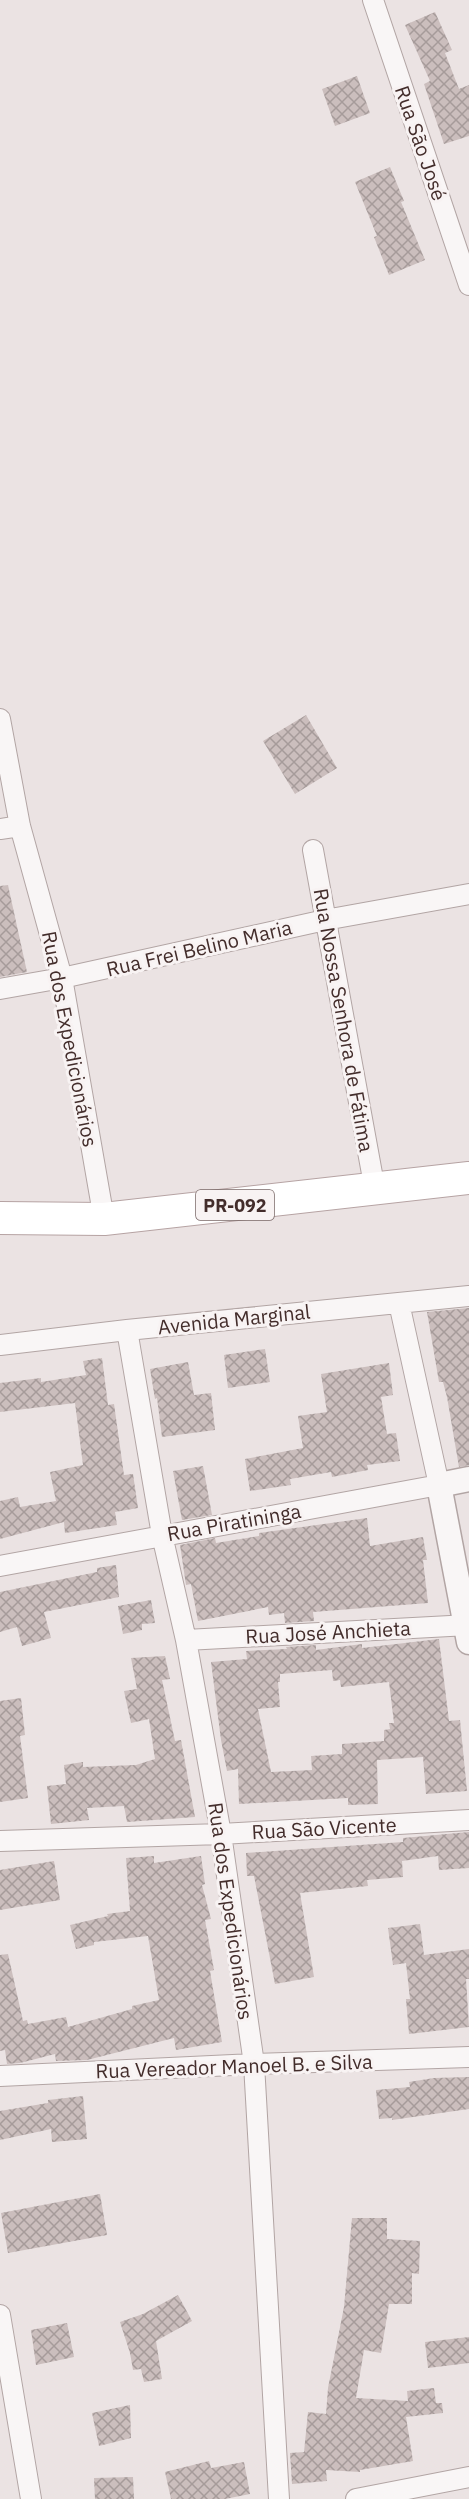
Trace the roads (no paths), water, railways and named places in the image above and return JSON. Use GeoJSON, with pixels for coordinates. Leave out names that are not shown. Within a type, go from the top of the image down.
{"type":"FeatureCollection","features":[{"type":"Feature","properties":{"kind":"main road","name":"PR-092"},"geometry":{"type":"LineString","coordinates":[[0,1218],[104,1219],[469,1178]]}},
{"type":"Feature","properties":{"kind":"street","name":"Rua São José"},"geometry":{"type":"LineString","coordinates":[[374,0],[469,285]]}},
{"type":"Feature","properties":{"kind":"street","name":"Rua dos Expedicionários"},"geometry":{"type":"LineString","coordinates":[[0,719],[20,826],[62,978],[104,1219]]}},
{"type":"Feature","properties":{"kind":"street"},"geometry":{"type":"LineString","coordinates":[[0,830],[20,826]]}},
{"type":"Feature","properties":{"kind":"street","name":"Rua Nossa Senhora de Fátima"},"geometry":{"type":"LineString","coordinates":[[313,850],[375,1190]]}},
{"type":"Feature","properties":{"kind":"street","name":"Rua Frei Belino Maria"},"geometry":{"type":"LineString","coordinates":[[0,989],[62,978],[325,920],[469,894]]}},
{"type":"Feature","properties":{"kind":"street","name":"Avenida Marginal"},"geometry":{"type":"LineString","coordinates":[[0,1345],[469,1296]]}},
{"type":"Feature","properties":{"kind":"street"},"geometry":{"type":"LineString","coordinates":[[399,1303],[468,1630]]}},
{"type":"Feature","properties":{"kind":"street","name":"Rua dos Expedicionários"},"geometry":{"type":"LineString","coordinates":[[127,1330],[162,1535],[186,1640],[221,1834],[254,2064],[279,2499]]}},
{"type":"Feature","properties":{"kind":"street","name":"Rua Piratininga"},"geometry":{"type":"LineString","coordinates":[[0,1566],[469,1479]]}},
{"type":"Feature","properties":{"kind":"street","name":"Rua José Anchieta"},"geometry":{"type":"LineString","coordinates":[[186,1640],[468,1630]]}},
{"type":"Feature","properties":{"kind":"street","name":"Rua São Vicente"},"geometry":{"type":"LineString","coordinates":[[0,1841],[221,1834],[469,1820]]}},
{"type":"Feature","properties":{"kind":"street","name":"Rua Vereador Manoel B. e Silva"},"geometry":{"type":"LineString","coordinates":[[0,2076],[469,2057]]}},
{"type":"Feature","properties":{"kind":"street"},"geometry":{"type":"LineString","coordinates":[[0,2315],[31,2499]]}},
{"type":"Feature","properties":{"kind":"street"},"geometry":{"type":"LineString","coordinates":[[356,2499],[469,2477]]}}]}
